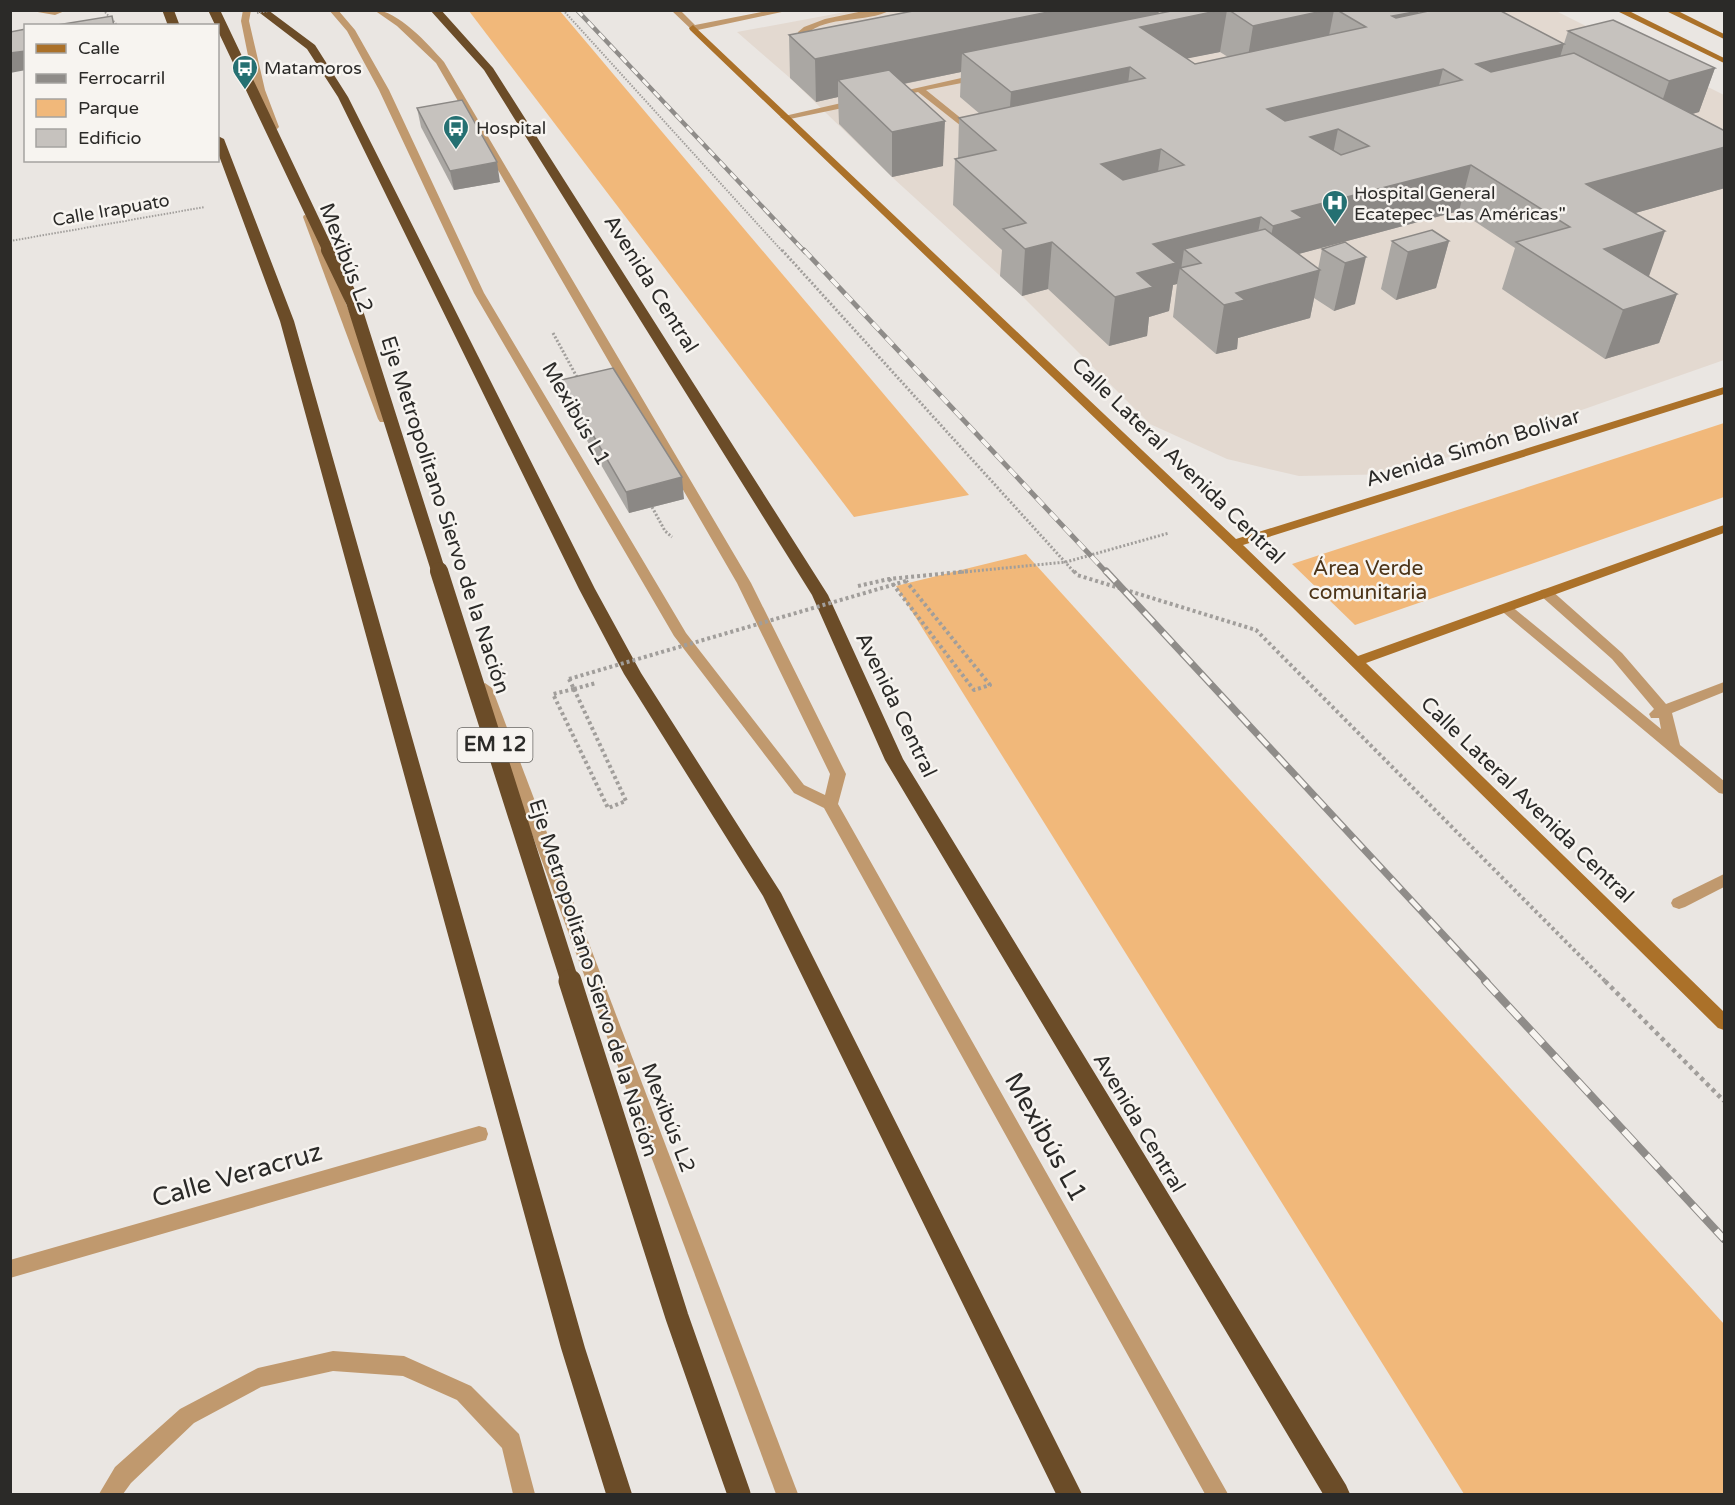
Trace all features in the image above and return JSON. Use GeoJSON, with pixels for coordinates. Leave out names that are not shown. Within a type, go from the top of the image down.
{"type":"FeatureCollection","features":[{"type":"Feature","properties":{"kind":"highway","name":"Eje Metropolitano Siervo de la Nación"},"geometry":{"type":"LineString","coordinates":[[214,10],[353,302],[677,1317],[739,1494]]}},
{"type":"Feature","properties":{"kind":"highway"},"geometry":{"type":"LineString","coordinates":[[261,10],[311,47],[343,97],[587,589],[633,674],[771,893],[1069,1494]]}},
{"type":"Feature","properties":{"kind":"highway","name":"Avenida Central"},"geometry":{"type":"LineString","coordinates":[[435,10],[488,68],[820,595],[894,760],[1337,1494]]}},
{"type":"Feature","properties":{"kind":"highway"},"geometry":{"type":"LineString","coordinates":[[219,143],[287,321],[573,1348],[619,1494]]}},
{"type":"Feature","properties":{"kind":"street"},"geometry":{"type":"LineString","coordinates":[[30,10],[55,13],[63,10]]}},
{"type":"Feature","properties":{"kind":"street","name":"Mexibús L2"},"geometry":{"type":"LineString","coordinates":[[247,10],[245,21],[260,90],[788,1494]]}},
{"type":"Feature","properties":{"kind":"street","name":"Mexibús L1"},"geometry":{"type":"LineString","coordinates":[[333,10],[351,30],[384,90],[479,293],[681,636],[799,789],[830,804],[1217,1494]]}},
{"type":"Feature","properties":{"kind":"street"},"geometry":{"type":"LineString","coordinates":[[378,10],[400,24],[440,63],[744,584],[838,774],[830,804]]}},
{"type":"Feature","properties":{"kind":"street","name":"Calle Lateral Avenida Central"},"geometry":{"type":"LineString","coordinates":[[675,10],[1210,521],[1725,1023]]}},
{"type":"Feature","properties":{"kind":"street"},"geometry":{"type":"LineString","coordinates":[[693,28],[787,10]]}},
{"type":"Feature","properties":{"kind":"street"},"geometry":{"type":"LineString","coordinates":[[820,48],[803,41],[801,34],[805,29],[818,23],[887,10]]}},
{"type":"Feature","properties":{"kind":"street"},"geometry":{"type":"LineString","coordinates":[[1619,10],[1725,61]]}},
{"type":"Feature","properties":{"kind":"street"},"geometry":{"type":"LineString","coordinates":[[1668,10],[1725,37]]}},
{"type":"Feature","properties":{"kind":"street"},"geometry":{"type":"LineString","coordinates":[[786,117],[987,75]]}},
{"type":"Feature","properties":{"kind":"street"},"geometry":{"type":"LineString","coordinates":[[919,89],[982,140]]}},
{"type":"Feature","properties":{"kind":"street","name":"Avenida Simón Bolívar"},"geometry":{"type":"LineString","coordinates":[[1233,544],[1725,390]]}},
{"type":"Feature","properties":{"kind":"street"},"geometry":{"type":"LineString","coordinates":[[1356,662],[1725,529]]}},
{"type":"Feature","properties":{"kind":"street"},"geometry":{"type":"LineString","coordinates":[[1546,593],[1617,656],[1664,711],[1674,745]]}},
{"type":"Feature","properties":{"kind":"street"},"geometry":{"type":"LineString","coordinates":[[1505,608],[1725,789]]}},
{"type":"Feature","properties":{"kind":"street"},"geometry":{"type":"LineString","coordinates":[[1642,719],[1725,687]]}},
{"type":"Feature","properties":{"kind":"street"},"geometry":{"type":"LineString","coordinates":[[1679,903],[1725,880]]}},
{"type":"Feature","properties":{"kind":"street","name":"Calle Veracruz"},"geometry":{"type":"LineString","coordinates":[[10,1269],[479,1134]]}},
{"type":"Feature","properties":{"kind":"street"},"geometry":{"type":"LineString","coordinates":[[110,1494],[123,1475],[187,1416],[258,1378],[333,1361],[404,1366],[464,1394],[511,1442],[524,1494]]}},
{"type":"Feature","properties":{"kind":"path"},"geometry":{"type":"LineString","coordinates":[[103,10],[116,24]]}},
{"type":"Feature","properties":{"kind":"path"},"geometry":{"type":"LineString","coordinates":[[563,10],[1077,575],[1256,630],[1725,1101]]}},
{"type":"Feature","properties":{"kind":"path","name":"Calle Irapuato"},"geometry":{"type":"LineString","coordinates":[[10,241],[205,207]]}},
{"type":"Feature","properties":{"kind":"path"},"geometry":{"type":"LineString","coordinates":[[652,507],[665,531]]}},
{"type":"Feature","properties":{"kind":"path"},"geometry":{"type":"LineString","coordinates":[[820,595],[889,579],[1066,562],[1210,521]]}},
{"type":"Feature","properties":{"kind":"path"},"geometry":{"type":"LineString","coordinates":[[553,694],[608,807],[626,801],[569,680],[906,581],[990,685],[974,690],[889,579]]}},
{"type":"Feature","properties":{"kind":"shaded area","name":"Hospital General Ecatepec \"Las Américas\""},"geometry":{"type":"Polygon","coordinates":[[[856,10],[1556,11],[1724,95],[1724,360],[1400,474],[1299,476],[1227,459],[1150,424],[1022,296],[892,177],[790,78],[737,32],[856,10]]]}},
{"type":"Feature","properties":{"kind":"green space"},"geometry":{"type":"Polygon","coordinates":[[[469,11],[560,11],[969,495],[854,517],[469,11]]]}},
{"type":"Feature","properties":{"kind":"green space","name":"Área Verde comunitaria"},"geometry":{"type":"Polygon","coordinates":[[[1724,423],[1724,497],[1355,625],[1292,564],[1724,423]]]}},
{"type":"Feature","properties":{"kind":"green space"},"geometry":{"type":"Polygon","coordinates":[[[1026,554],[1724,1324],[1724,1494],[1464,1494],[896,586],[1026,554]]]}},
{"type":"Feature","properties":{"kind":"building"},"geometry":{"type":"Polygon","coordinates":[[[918,10],[1058,10],[815,59],[789,35],[918,10]]]}},
{"type":"Feature","properties":{"kind":"building"},"geometry":{"type":"Polygon","coordinates":[[[1176,10],[1221,10],[1140,27],[1195,64],[1366,27],[1337,10],[1419,11],[1392,16],[1396,18],[1433,10],[1499,10],[1564,44],[1476,64],[1491,72],[1574,53],[1725,131],[1725,147],[1586,184],[1665,231],[1604,249],[1677,294],[1623,310],[1516,242],[1570,227],[1471,165],[1292,211],[1303,218],[1273,226],[1261,217],[1153,244],[1176,263],[1137,273],[1153,287],[1115,297],[1052,242],[1025,249],[1003,229],[1026,223],[955,159],[996,150],[959,118],[1145,78],[1130,67],[1011,92],[962,53],[1176,10]],[[1443,69],[1267,109],[1285,121],[1462,80],[1443,69]],[[1338,129],[1310,137],[1341,155],[1369,146],[1338,129]],[[1161,149],[1101,164],[1123,180],[1184,165],[1161,149]]]}},
{"type":"Feature","properties":{"kind":"building"},"geometry":{"type":"Polygon","coordinates":[[[1229,10],[1327,10],[1253,26],[1229,10]]]}},
{"type":"Feature","properties":{"kind":"building"},"geometry":{"type":"Polygon","coordinates":[[[112,16],[114,24],[63,24],[112,16]]]}},
{"type":"Feature","properties":{"kind":"building"},"geometry":{"type":"Polygon","coordinates":[[[1613,20],[1715,68],[1669,81],[1568,31],[1613,20]]]}},
{"type":"Feature","properties":{"kind":"building"},"geometry":{"type":"Polygon","coordinates":[[[24,29],[24,51],[10,53],[10,32],[24,29]]]}},
{"type":"Feature","properties":{"kind":"building"},"geometry":{"type":"Polygon","coordinates":[[[889,70],[945,121],[892,132],[838,80],[889,70]]]}},
{"type":"Feature","properties":{"kind":"building"},"geometry":{"type":"Polygon","coordinates":[[[462,100],[497,162],[450,171],[417,108],[462,100]]]}},
{"type":"Feature","properties":{"kind":"building"},"geometry":{"type":"Polygon","coordinates":[[[1265,229],[1320,270],[1236,293],[1245,300],[1224,305],[1180,268],[1201,263],[1184,249],[1265,229]]]}},
{"type":"Feature","properties":{"kind":"building"},"geometry":{"type":"Polygon","coordinates":[[[1432,230],[1449,241],[1408,252],[1392,241],[1432,230]]]}},
{"type":"Feature","properties":{"kind":"building"},"geometry":{"type":"Polygon","coordinates":[[[1345,242],[1366,257],[1345,263],[1322,249],[1345,242]]]}},
{"type":"Feature","properties":{"kind":"building"},"geometry":{"type":"Polygon","coordinates":[[[613,368],[682,477],[626,492],[561,380],[613,368]]]}},
{"type":"Feature","properties":{"kind":"railway"},"geometry":{"type":"LineString","coordinates":[[577,10],[805,252]]}},
{"type":"Feature","properties":{"kind":"railway"},"geometry":{"type":"LineString","coordinates":[[804,250],[1107,573]]}},
{"type":"Feature","properties":{"kind":"railway"},"geometry":{"type":"LineString","coordinates":[[1106,571],[1487,982]]}},
{"type":"Feature","properties":{"kind":"railway"},"geometry":{"type":"LineString","coordinates":[[1485,981],[1724,1239]]}},
{"type":"Feature","properties":{"kind":"place","name":"Matamoros"},"geometry":{"type":"Point","coordinates":[245,91]}},
{"type":"Feature","properties":{"kind":"place","name":"Hospital"},"geometry":{"type":"Point","coordinates":[456,151]}},
{"type":"Feature","properties":{"kind":"place","name":"Hospital General Ecatepec \"Las Américas\""},"geometry":{"type":"Point","coordinates":[1335,226]}}]}
